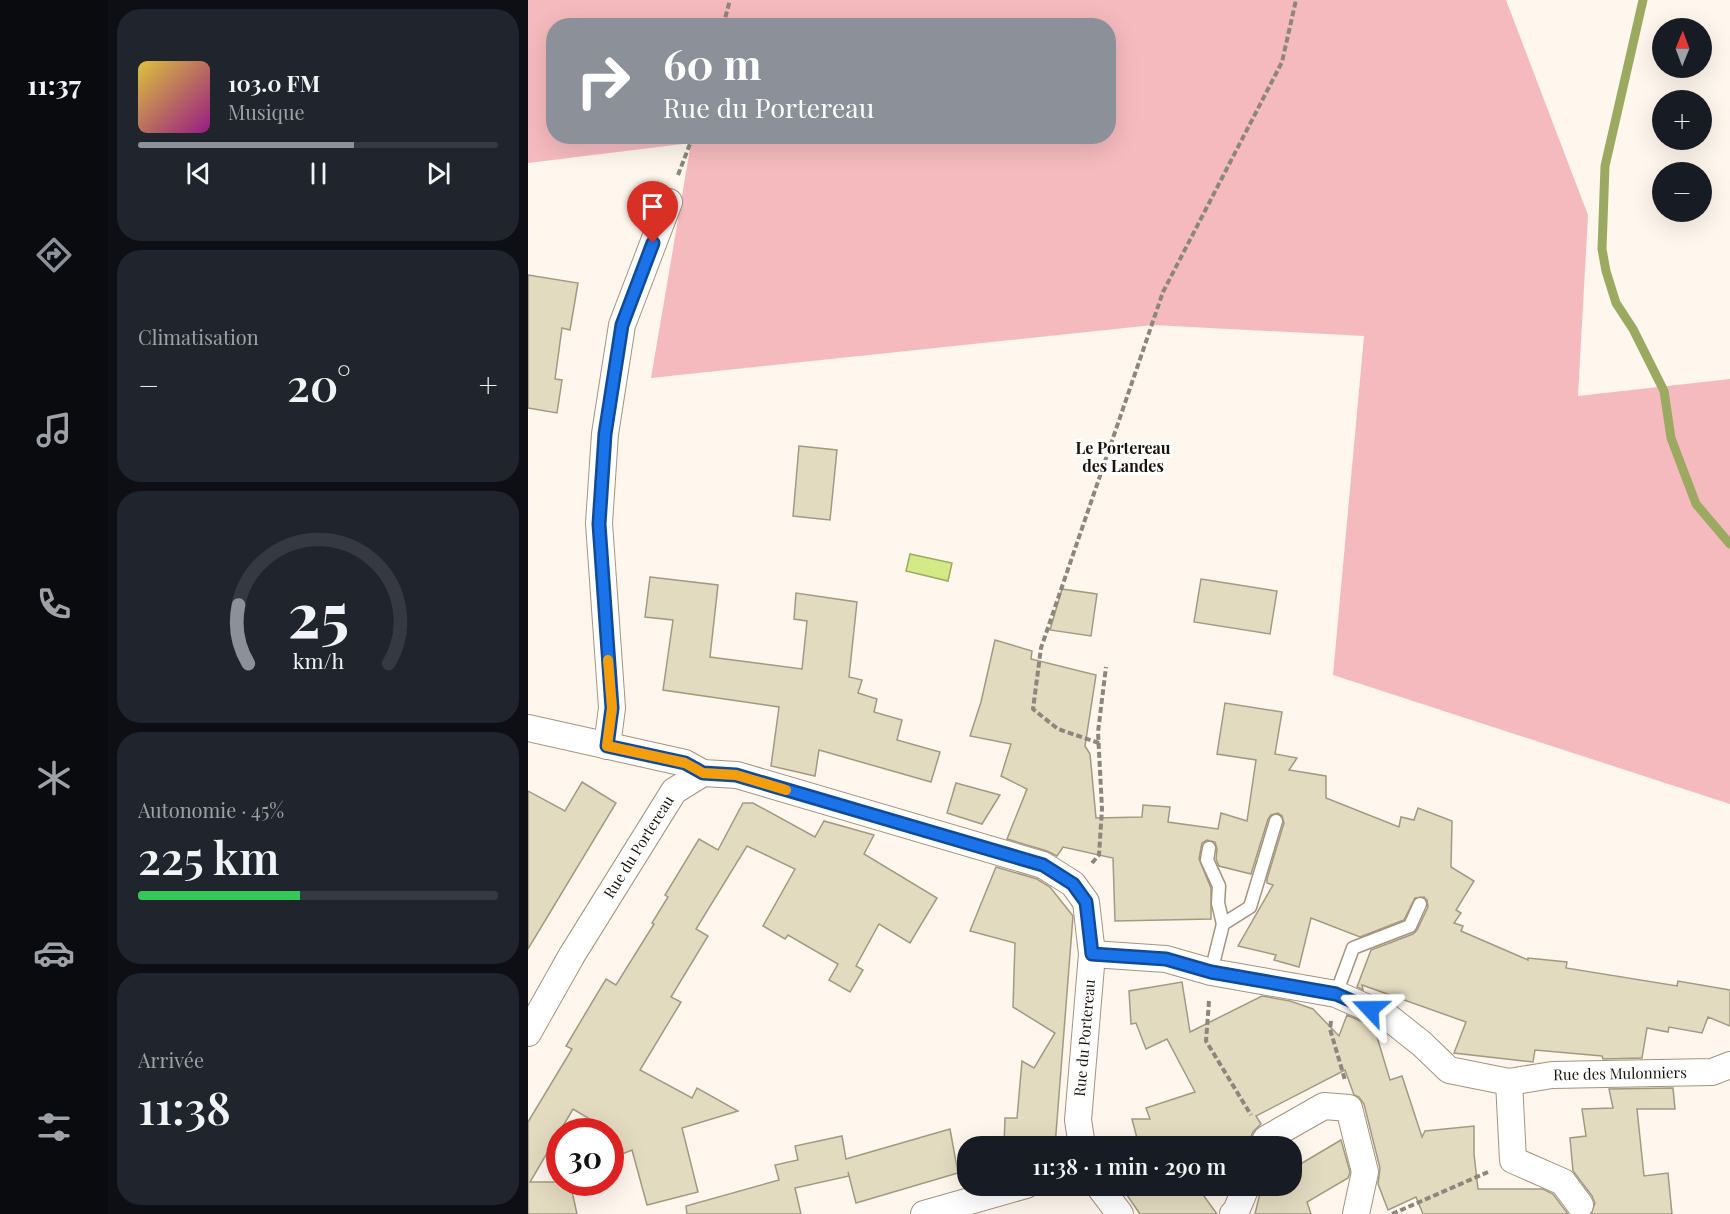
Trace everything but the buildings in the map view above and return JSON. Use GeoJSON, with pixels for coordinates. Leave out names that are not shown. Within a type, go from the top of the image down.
{"type":"FeatureCollection","features":[{"type":"Feature","properties":{"kind":"street"},"geometry":{"type":"LineString","coordinates":[[607,746],[612,708],[599,524],[605,434],[622,325],[669,202]]}},
{"type":"Feature","properties":{"kind":"street"},"geometry":{"type":"LineString","coordinates":[[528,728],[685,763],[703,773]]}},
{"type":"Feature","properties":{"kind":"street","name":"Rue du Portereau"},"geometry":{"type":"LineString","coordinates":[[528,1033],[578,945],[674,791],[703,773],[736,775],[1043,865],[1073,884],[1086,902],[1092,954],[1078,1120],[1080,1136]]}},
{"type":"Feature","properties":{"kind":"street","name":"Rue des Mulonniers"},"geometry":{"type":"LineString","coordinates":[[1092,954],[1166,959],[1211,972],[1336,994],[1388,1017],[1422,1044],[1449,1070],[1509,1082],[1552,1075],[1712,1072],[1730,1065]]}},
{"type":"Feature","properties":{"kind":"street"},"geometry":{"type":"LineString","coordinates":[[1509,1082],[1513,1160],[1563,1182],[1580,1205]]}},
{"type":"Feature","properties":{"kind":"street"},"geometry":{"type":"LineString","coordinates":[[1275,1136],[1324,1106],[1349,1108],[1365,1172],[1356,1214]]}},
{"type":"Feature","properties":{"kind":"street"},"geometry":{"type":"LineString","coordinates":[[924,1214],[987,1196]]}},
{"type":"Feature","properties":{"kind":"street"},"geometry":{"type":"LineString","coordinates":[[1106,1196],[1120,1214]]}},
{"type":"Feature","properties":{"kind":"street"},"geometry":{"type":"LineString","coordinates":[[1233,1214],[1242,1196]]}},
{"type":"Feature","properties":{"kind":"lane"},"geometry":{"type":"LineString","coordinates":[[1223,924],[1250,907],[1276,821]]}},
{"type":"Feature","properties":{"kind":"lane"},"geometry":{"type":"LineString","coordinates":[[1209,848],[1207,860],[1219,886],[1218,903],[1223,924],[1211,972]]}},
{"type":"Feature","properties":{"kind":"lane"},"geometry":{"type":"LineString","coordinates":[[1336,994],[1353,948],[1410,926],[1420,904]]}},
{"type":"Feature","properties":{"kind":"path"},"geometry":{"type":"LineString","coordinates":[[725,18],[730,0]]}},
{"type":"Feature","properties":{"kind":"path"},"geometry":{"type":"LineString","coordinates":[[1098,743],[1058,729],[1033,709],[1041,648],[1163,292],[1282,62],[1296,0]]}},
{"type":"Feature","properties":{"kind":"path"},"geometry":{"type":"LineString","coordinates":[[669,202],[690,144]]}},
{"type":"Feature","properties":{"kind":"path"},"geometry":{"type":"LineString","coordinates":[[1073,884],[1099,855],[1102,809],[1098,732],[1106,668]]}},
{"type":"Feature","properties":{"kind":"path"},"geometry":{"type":"LineString","coordinates":[[1211,972],[1206,1041],[1260,1136]]}},
{"type":"Feature","properties":{"kind":"path"},"geometry":{"type":"LineString","coordinates":[[1336,994],[1330,1029],[1346,1081],[1349,1108]]}},
{"type":"Feature","properties":{"kind":"path"},"geometry":{"type":"LineString","coordinates":[[1392,1214],[1513,1160]]}},
{"type":"Feature","properties":{"kind":"shaded area"},"geometry":{"type":"Polygon","coordinates":[[[528,0],[1506,0],[1588,215],[1578,396],[1730,379],[1730,804],[1333,675],[1364,336],[1153,325],[651,378],[691,144],[1116,144],[1116,18],[546,18],[546,144],[683,144],[528,163],[528,0]]]}},
{"type":"Feature","properties":{"kind":"shaded area"},"geometry":{"type":"Polygon","coordinates":[[[910,554],[952,563],[948,581],[906,571],[910,554]]]}},
{"type":"Feature","properties":{"kind":"waterway"},"geometry":{"type":"LineString","coordinates":[[1643,0],[1605,166],[1602,249],[1616,303],[1633,329],[1664,391],[1671,438],[1696,504],[1730,544]]}},
{"type":"Feature","properties":{"kind":"slow traffic"},"geometry":{"type":"LineString","coordinates":[[608,660],[612,708],[607,746],[685,763],[703,773],[736,775],[786,790]]}},
{"type":"Feature","properties":{"kind":"district","name":"Le Portereau des Landes"},"geometry":{"type":"Point","coordinates":[1123,457]}},
{"type":"Feature","properties":{"kind":"route"},"geometry":{"type":"LineString","coordinates":[[653,243],[622,325],[605,434],[599,524],[612,708],[607,746],[685,763],[703,773],[736,775],[1043,865],[1073,884],[1086,902],[1092,954],[1166,959],[1211,972],[1336,994],[1370,1009]]}}]}
